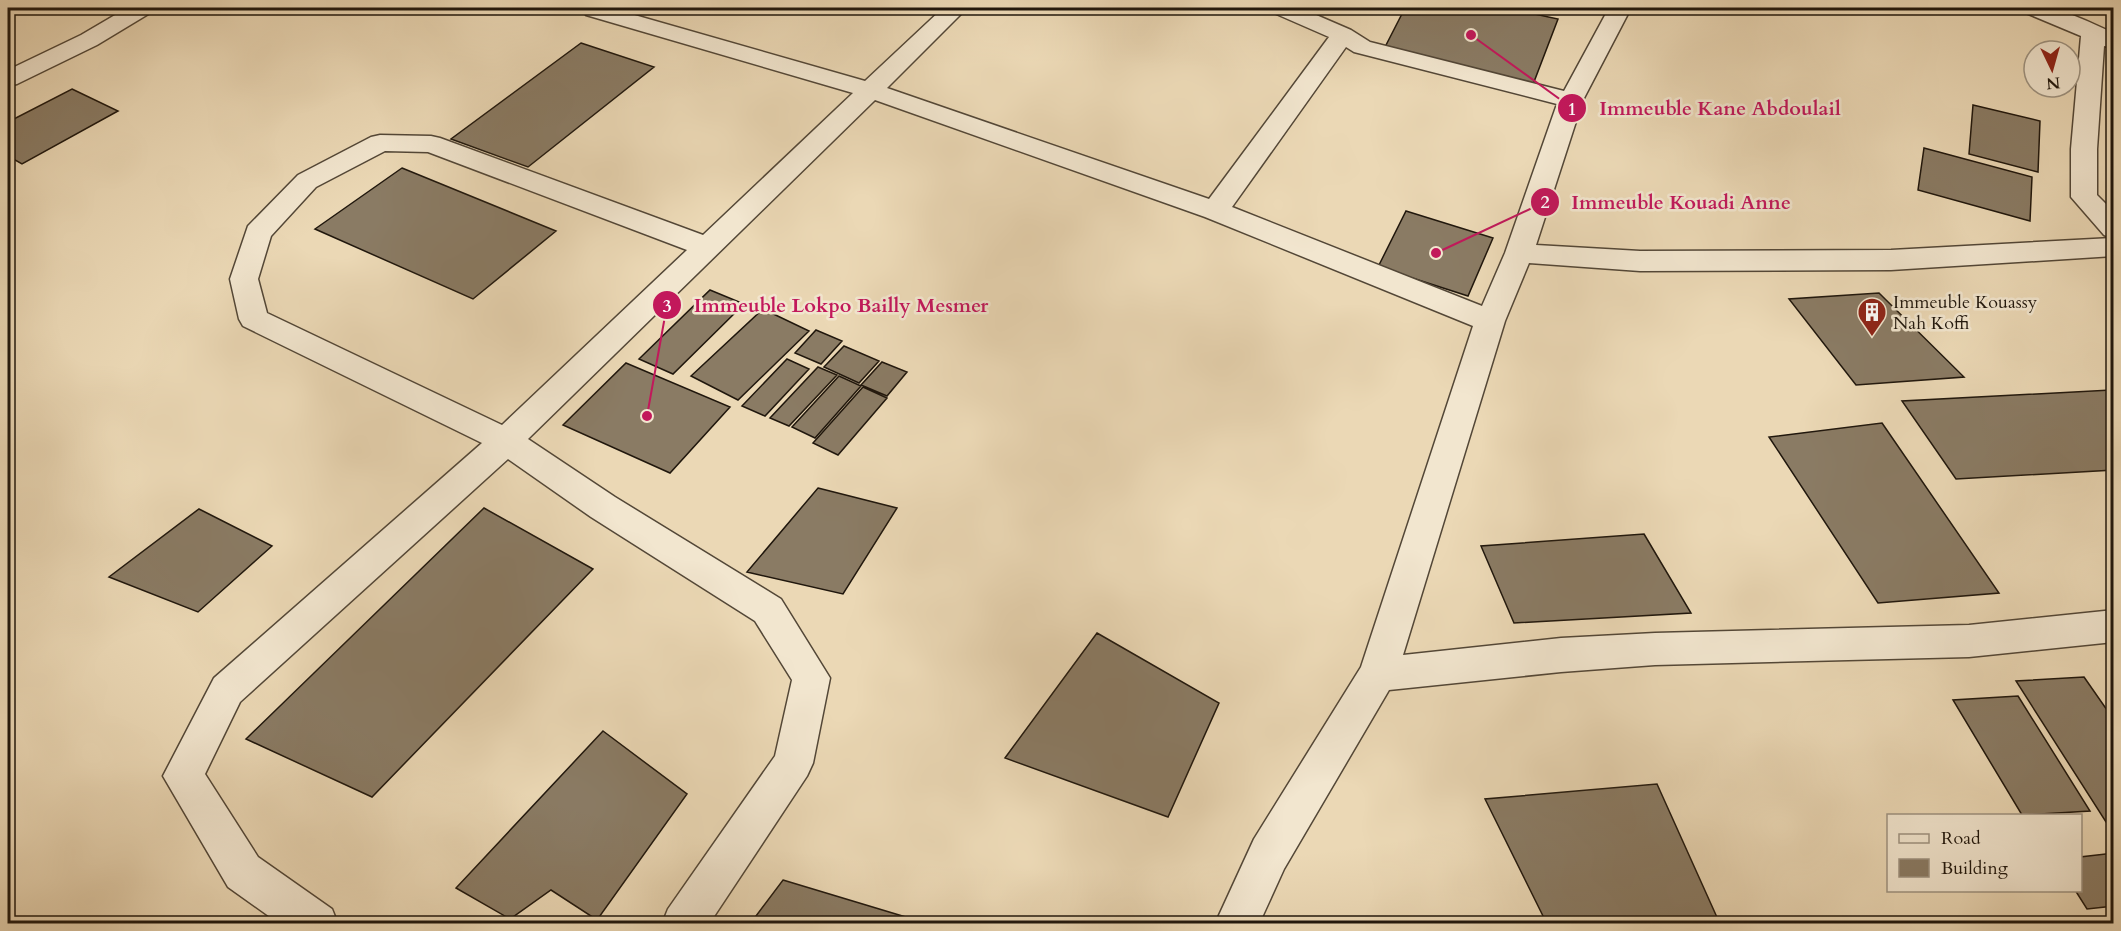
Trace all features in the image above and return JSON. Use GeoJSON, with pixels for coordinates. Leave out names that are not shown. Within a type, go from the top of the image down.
{"type":"FeatureCollection","features":[{"type":"Feature","properties":{"kind":"street"},"geometry":{"type":"LineString","coordinates":[[8,79],[89,39],[142,8]]}},
{"type":"Feature","properties":{"kind":"street"},"geometry":{"type":"LineString","coordinates":[[317,924],[243,872],[183,776],[227,690],[506,441],[956,8]]}},
{"type":"Feature","properties":{"kind":"street"},"geometry":{"type":"LineString","coordinates":[[1281,8],[1343,35],[1362,46],[1571,100]]}},
{"type":"Feature","properties":{"kind":"street"},"geometry":{"type":"LineString","coordinates":[[1236,924],[1269,854],[1378,674],[1490,321],[1520,254],[1571,100],[1620,8]]}},
{"type":"Feature","properties":{"kind":"street"},"geometry":{"type":"LineString","coordinates":[[2034,8],[2103,37],[2084,149],[2084,196],[2114,229]]}},
{"type":"Feature","properties":{"kind":"street"},"geometry":{"type":"LineString","coordinates":[[594,10],[869,90],[1215,211],[1490,321]]}},
{"type":"Feature","properties":{"kind":"street"},"geometry":{"type":"LineString","coordinates":[[1215,211],[1343,35]]}},
{"type":"Feature","properties":{"kind":"street"},"geometry":{"type":"LineString","coordinates":[[683,924],[793,763],[811,678],[768,610],[603,507],[506,441],[254,319],[244,279],[258,233],[306,182],[380,143],[431,144],[706,247]]}},
{"type":"Feature","properties":{"kind":"street"},"geometry":{"type":"LineString","coordinates":[[1520,254],[1640,261],[1891,260],[2114,247]]}},
{"type":"Feature","properties":{"kind":"street"},"geometry":{"type":"LineString","coordinates":[[1378,674],[1561,655],[1655,649],[1969,641],[2114,626]]}},
{"type":"Feature","properties":{"kind":"building"},"geometry":{"type":"Polygon","coordinates":[[[1405,8],[1506,8],[1558,19],[1532,87],[1383,51],[1405,8]]]}},
{"type":"Feature","properties":{"kind":"building"},"geometry":{"type":"Polygon","coordinates":[[[581,43],[654,67],[528,167],[451,139],[581,43]]]}},
{"type":"Feature","properties":{"kind":"building"},"geometry":{"type":"Polygon","coordinates":[[[72,89],[118,111],[22,164],[8,156],[8,122],[72,89]]]}},
{"type":"Feature","properties":{"kind":"building"},"geometry":{"type":"Polygon","coordinates":[[[1973,105],[2040,121],[2038,172],[1969,154],[1973,105]]]}},
{"type":"Feature","properties":{"kind":"building"},"geometry":{"type":"Polygon","coordinates":[[[1924,148],[2032,177],[2030,221],[1918,190],[1924,148]]]}},
{"type":"Feature","properties":{"kind":"building"},"geometry":{"type":"Polygon","coordinates":[[[402,168],[556,231],[473,299],[315,229],[402,168]]]}},
{"type":"Feature","properties":{"kind":"building"},"geometry":{"type":"Polygon","coordinates":[[[1406,211],[1493,238],[1468,296],[1378,267],[1406,211]]]}},
{"type":"Feature","properties":{"kind":"building"},"geometry":{"type":"Polygon","coordinates":[[[710,290],[744,304],[673,374],[639,359],[710,290]]]}},
{"type":"Feature","properties":{"kind":"building","name":"Immeuble Kouassy Nah Koffi"},"geometry":{"type":"Polygon","coordinates":[[[1879,293],[1964,377],[1856,385],[1789,299],[1879,293]]]}},
{"type":"Feature","properties":{"kind":"building"},"geometry":{"type":"Polygon","coordinates":[[[763,309],[809,331],[738,400],[691,376],[763,309]]]}},
{"type":"Feature","properties":{"kind":"building"},"geometry":{"type":"Polygon","coordinates":[[[816,330],[842,341],[821,364],[795,353],[816,330]]]}},
{"type":"Feature","properties":{"kind":"building"},"geometry":{"type":"Polygon","coordinates":[[[844,346],[879,361],[859,383],[824,367],[844,346]]]}},
{"type":"Feature","properties":{"kind":"building"},"geometry":{"type":"Polygon","coordinates":[[[787,359],[809,369],[765,416],[742,406],[787,359]]]}},
{"type":"Feature","properties":{"kind":"building"},"geometry":{"type":"Polygon","coordinates":[[[882,362],[907,372],[887,396],[861,385],[882,362]]]}},
{"type":"Feature","properties":{"kind":"building"},"geometry":{"type":"Polygon","coordinates":[[[626,363],[730,407],[670,473],[563,425],[626,363]]]}},
{"type":"Feature","properties":{"kind":"building"},"geometry":{"type":"Polygon","coordinates":[[[818,367],[837,375],[789,426],[770,418],[818,367]]]}},
{"type":"Feature","properties":{"kind":"building"},"geometry":{"type":"Polygon","coordinates":[[[839,376],[861,386],[815,438],[792,427],[839,376]]]}},
{"type":"Feature","properties":{"kind":"building"},"geometry":{"type":"Polygon","coordinates":[[[863,387],[887,398],[838,455],[813,443],[863,387]]]}},
{"type":"Feature","properties":{"kind":"building"},"geometry":{"type":"Polygon","coordinates":[[[2111,390],[2114,394],[2114,470],[1956,479],[1902,401],[2111,390]]]}},
{"type":"Feature","properties":{"kind":"building"},"geometry":{"type":"Polygon","coordinates":[[[1882,423],[1999,593],[1878,603],[1769,437],[1882,423]]]}},
{"type":"Feature","properties":{"kind":"building"},"geometry":{"type":"Polygon","coordinates":[[[818,488],[897,508],[843,594],[747,572],[818,488]]]}},
{"type":"Feature","properties":{"kind":"building"},"geometry":{"type":"Polygon","coordinates":[[[484,508],[593,569],[372,797],[246,739],[484,508]]]}},
{"type":"Feature","properties":{"kind":"building"},"geometry":{"type":"Polygon","coordinates":[[[199,509],[272,546],[198,612],[109,577],[199,509]]]}},
{"type":"Feature","properties":{"kind":"building"},"geometry":{"type":"Polygon","coordinates":[[[1644,534],[1691,613],[1514,623],[1481,546],[1644,534]]]}},
{"type":"Feature","properties":{"kind":"building"},"geometry":{"type":"Polygon","coordinates":[[[1097,633],[1219,703],[1168,817],[1005,758],[1097,633]]]}},
{"type":"Feature","properties":{"kind":"building"},"geometry":{"type":"Polygon","coordinates":[[[2084,677],[2114,720],[2114,821],[2106,822],[2016,681],[2084,677]]]}},
{"type":"Feature","properties":{"kind":"building"},"geometry":{"type":"Polygon","coordinates":[[[2018,696],[2090,811],[2021,814],[1953,700],[2018,696]]]}},
{"type":"Feature","properties":{"kind":"building"},"geometry":{"type":"Polygon","coordinates":[[[603,731],[687,794],[597,920],[551,890],[510,919],[456,888],[603,731]]]}},
{"type":"Feature","properties":{"kind":"building"},"geometry":{"type":"Polygon","coordinates":[[[1657,784],[1720,924],[1547,924],[1485,799],[1657,784]]]}},
{"type":"Feature","properties":{"kind":"building"},"geometry":{"type":"Polygon","coordinates":[[[2114,853],[2114,906],[2087,909],[2076,892],[2082,892],[2082,857],[2114,853]]]}},
{"type":"Feature","properties":{"kind":"building"},"geometry":{"type":"Polygon","coordinates":[[[783,880],[929,924],[750,924],[783,880]]]}},
{"type":"Feature","properties":{"kind":"building"},"geometry":{"type":"Polygon","coordinates":[[[2114,916],[2114,924],[2082,924],[2080,921],[2114,916]]]}},
{"type":"Feature","properties":{"kind":"place","name":"Immeuble Kane Abdoulail"},"geometry":{"type":"Point","coordinates":[1471,35]}},
{"type":"Feature","properties":{"kind":"place","name":"Immeuble Kouadi Anne"},"geometry":{"type":"Point","coordinates":[1436,253]}},
{"type":"Feature","properties":{"kind":"place","name":"Immeuble Kouassy Nah Koffi"},"geometry":{"type":"Point","coordinates":[1872,338]}},
{"type":"Feature","properties":{"kind":"place","name":"Immeuble Lokpo Bailly Mesmer"},"geometry":{"type":"Point","coordinates":[647,416]}}]}
